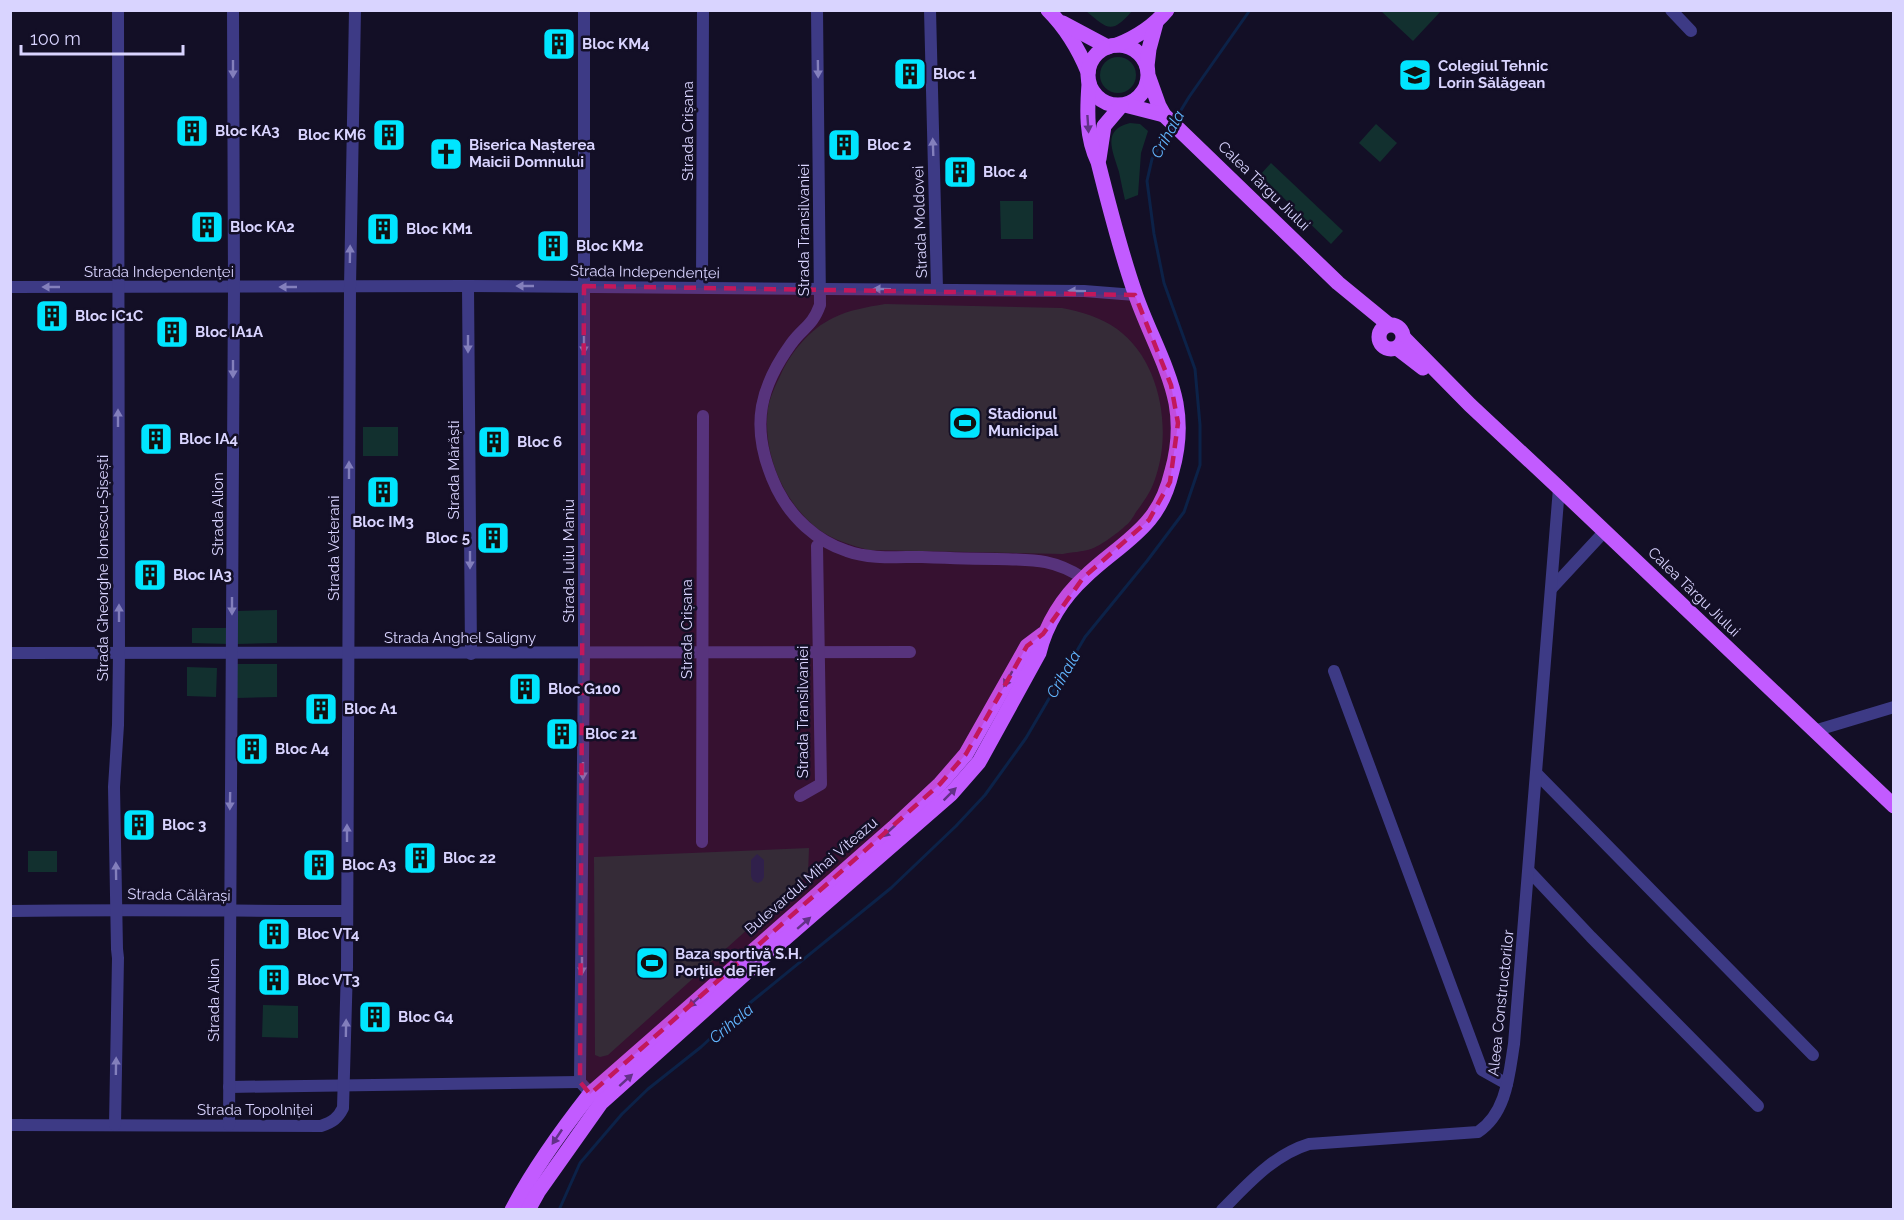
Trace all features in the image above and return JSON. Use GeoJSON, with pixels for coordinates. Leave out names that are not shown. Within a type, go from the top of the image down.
{"type":"FeatureCollection","features":[{"type":"Feature","properties":{"kind":"main road"},"geometry":{"type":"LineString","coordinates":[[1089,78],[1095,56],[1139,35],[1156,23],[1167,10]]}},
{"type":"Feature","properties":{"kind":"main road"},"geometry":{"type":"LineString","coordinates":[[1053,15],[1077,49],[1094,93],[1111,105],[1123,105],[1134,101],[1146,87],[1149,49],[1156,23]]}},
{"type":"Feature","properties":{"kind":"main road"},"geometry":{"type":"LineString","coordinates":[[1053,15],[1113,46],[1127,46],[1136,50],[1143,57],[1148,72]]}},
{"type":"Feature","properties":{"kind":"main road","name":"Calea Târgu Jiului"},"geometry":{"type":"LineString","coordinates":[[1148,72],[1164,115],[1384,328]]}},
{"type":"Feature","properties":{"kind":"main road","name":"Bulevardul Mihai Viteazu"},"geometry":{"type":"LineString","coordinates":[[512,1209],[561,1130],[590,1093],[757,963],[951,794],[979,762],[1039,653],[1043,634],[1053,617],[1083,578],[1149,520],[1161,502],[1170,482],[1178,441],[1176,404],[1171,385],[1135,295],[1098,162],[1093,152],[1089,137],[1089,78]]}},
{"type":"Feature","properties":{"kind":"main road","name":"Bulevardul Mihai Viteazu"},"geometry":{"type":"LineString","coordinates":[[1098,162],[1104,126],[1123,105]]}},
{"type":"Feature","properties":{"kind":"main road","name":"Calea Târgu Jiului"},"geometry":{"type":"LineString","coordinates":[[1123,105],[1164,115]]}},
{"type":"Feature","properties":{"kind":"main road"},"geometry":{"type":"LineString","coordinates":[[1396,325],[1400,327],[1402,330],[1400,343],[1389,349],[1383,346],[1379,339],[1384,328],[1396,325]]}},
{"type":"Feature","properties":{"kind":"main road","name":"Calea Târgu Jiului"},"geometry":{"type":"LineString","coordinates":[[1400,343],[1559,488],[1893,806]]}},
{"type":"Feature","properties":{"kind":"main road","name":"Bulevardul Mihai Viteazu"},"geometry":{"type":"LineString","coordinates":[[528,1209],[590,1093]]}},
{"type":"Feature","properties":{"kind":"street","name":"Strada Gheorghe Ionescu-Șișești"},"geometry":{"type":"LineString","coordinates":[[115,1125],[118,958],[114,787],[119,653],[117,10]]}},
{"type":"Feature","properties":{"kind":"street","name":"Strada Alion"},"geometry":{"type":"LineString","coordinates":[[229,1125],[234,287],[233,10]]}},
{"type":"Feature","properties":{"kind":"street","name":"Strada Veterani"},"geometry":{"type":"LineString","coordinates":[[345,1086],[350,287],[355,10]]}},
{"type":"Feature","properties":{"kind":"street","name":"Strada Iuliu Maniu"},"geometry":{"type":"LineString","coordinates":[[584,10],[584,653],[590,1093]]}},
{"type":"Feature","properties":{"kind":"street","name":"Strada Crișana"},"geometry":{"type":"LineString","coordinates":[[702,287],[703,10]]}},
{"type":"Feature","properties":{"kind":"street","name":"Strada Transilvaniei"},"geometry":{"type":"LineString","coordinates":[[817,10],[820,304],[816,316],[792,342],[780,361],[762,406],[764,454],[772,478],[784,502],[804,526],[825,541],[848,552],[876,556],[1039,560],[1067,568],[1083,578]]}},
{"type":"Feature","properties":{"kind":"street","name":"Strada Moldovei"},"geometry":{"type":"LineString","coordinates":[[930,10],[937,290]]}},
{"type":"Feature","properties":{"kind":"street"},"geometry":{"type":"LineString","coordinates":[[1671,10],[1691,32]]}},
{"type":"Feature","properties":{"kind":"street","name":"Strada Mărăști"},"geometry":{"type":"LineString","coordinates":[[468,286],[471,654]]}},
{"type":"Feature","properties":{"kind":"street","name":"Strada Independenței"},"geometry":{"type":"LineString","coordinates":[[10,287],[584,286],[1084,291],[1135,295]]}},
{"type":"Feature","properties":{"kind":"street","name":"Strada Crișana"},"geometry":{"type":"LineString","coordinates":[[702,842],[703,416]]}},
{"type":"Feature","properties":{"kind":"street","name":"Aleea Constructorilor"},"geometry":{"type":"LineString","coordinates":[[1222,1209],[1275,1161],[1294,1149],[1309,1144],[1478,1132],[1486,1127],[1502,1101],[1508,1084],[1514,1044],[1559,488]]}},
{"type":"Feature","properties":{"kind":"street"},"geometry":{"type":"LineString","coordinates":[[1552,588],[1604,531]]}},
{"type":"Feature","properties":{"kind":"street","name":"Strada Transilvaniei"},"geometry":{"type":"LineString","coordinates":[[800,796],[820,784],[817,546]]}},
{"type":"Feature","properties":{"kind":"street","name":"Strada Anghel Saligny"},"geometry":{"type":"LineString","coordinates":[[10,653],[910,652]]}},
{"type":"Feature","properties":{"kind":"street"},"geometry":{"type":"LineString","coordinates":[[1334,671],[1482,1070],[1508,1084]]}},
{"type":"Feature","properties":{"kind":"street"},"geometry":{"type":"LineString","coordinates":[[1815,731],[1893,707]]}},
{"type":"Feature","properties":{"kind":"street"},"geometry":{"type":"LineString","coordinates":[[1537,774],[1813,1054]]}},
{"type":"Feature","properties":{"kind":"street"},"geometry":{"type":"LineString","coordinates":[[1529,871],[1758,1106]]}},
{"type":"Feature","properties":{"kind":"street","name":"Strada Călărași"},"geometry":{"type":"LineString","coordinates":[[10,910],[347,910]]}},
{"type":"Feature","properties":{"kind":"street"},"geometry":{"type":"LineString","coordinates":[[230,1087],[345,1086],[590,1093]]}},
{"type":"Feature","properties":{"kind":"street","name":"Strada Topolniței"},"geometry":{"type":"LineString","coordinates":[[10,1125],[321,1126],[332,1122],[339,1116],[343,1107],[345,1086]]}},
{"type":"Feature","properties":{"kind":"highlighted area"},"geometry":{"type":"Polygon","coordinates":[[[584,286],[1135,295],[1171,385],[1178,423],[1170,482],[1149,520],[1083,578],[1043,634],[1027,646],[966,754],[940,784],[590,1094],[580,1082],[584,286]]]}},
{"type":"Feature","properties":{"kind":"green space"},"geometry":{"type":"Polygon","coordinates":[[[1086,11],[1132,11],[1119,24],[1109,27],[1086,11]]]}},
{"type":"Feature","properties":{"kind":"green space"},"geometry":{"type":"Polygon","coordinates":[[[1381,11],[1441,11],[1413,41],[1381,11]]]}},
{"type":"Feature","properties":{"kind":"green space"},"geometry":{"type":"Polygon","coordinates":[[[1118,57],[1130,63],[1136,75],[1130,87],[1118,93],[1106,87],[1100,75],[1106,63],[1118,57]]]}},
{"type":"Feature","properties":{"kind":"green space"},"geometry":{"type":"Polygon","coordinates":[[[1130,123],[1140,124],[1148,131],[1141,153],[1138,195],[1125,200],[1111,142],[1115,131],[1130,123]]]}},
{"type":"Feature","properties":{"kind":"green space"},"geometry":{"type":"Polygon","coordinates":[[[1376,124],[1397,143],[1380,162],[1359,143],[1376,124]]]}},
{"type":"Feature","properties":{"kind":"green space"},"geometry":{"type":"Polygon","coordinates":[[[1271,163],[1343,231],[1331,244],[1260,175],[1271,163]]]}},
{"type":"Feature","properties":{"kind":"green space"},"geometry":{"type":"Polygon","coordinates":[[[1000,201],[1033,201],[1033,239],[1001,239],[1000,201]]]}},
{"type":"Feature","properties":{"kind":"green space","name":"Stadionul Municipal"},"geometry":{"type":"Polygon","coordinates":[[[885,304],[1062,308],[1104,321],[1132,342],[1152,376],[1159,396],[1163,437],[1161,457],[1152,486],[1128,523],[1114,536],[1095,547],[1063,554],[868,550],[842,542],[818,529],[795,505],[778,475],[768,442],[768,408],[779,378],[790,358],[817,328],[845,313],[885,304]]]}},
{"type":"Feature","properties":{"kind":"green space"},"geometry":{"type":"Polygon","coordinates":[[[363,427],[398,427],[398,456],[363,456],[363,427]]]}},
{"type":"Feature","properties":{"kind":"green space"},"geometry":{"type":"Polygon","coordinates":[[[277,610],[277,643],[237,644],[237,611],[277,610]]]}},
{"type":"Feature","properties":{"kind":"green space"},"geometry":{"type":"Polygon","coordinates":[[[192,628],[229,628],[229,644],[192,643],[192,628]]]}},
{"type":"Feature","properties":{"kind":"green space"},"geometry":{"type":"Polygon","coordinates":[[[237,664],[277,664],[277,697],[237,698],[237,664]]]}},
{"type":"Feature","properties":{"kind":"green space"},"geometry":{"type":"Polygon","coordinates":[[[187,667],[217,668],[216,697],[187,696],[187,667]]]}},
{"type":"Feature","properties":{"kind":"green space","name":"Baza sportivă S.H. Porțile de Fier"},"geometry":{"type":"Polygon","coordinates":[[[809,848],[808,875],[608,1055],[600,1057],[595,1055],[594,857],[809,848]]]}},
{"type":"Feature","properties":{"kind":"green space"},"geometry":{"type":"Polygon","coordinates":[[[28,851],[57,851],[57,872],[28,872],[28,851]]]}},
{"type":"Feature","properties":{"kind":"green space"},"geometry":{"type":"Polygon","coordinates":[[[263,1005],[298,1006],[298,1038],[262,1037],[263,1005]]]}},
{"type":"Feature","properties":{"kind":"water"},"geometry":{"type":"Polygon","coordinates":[[[757,854],[764,860],[764,877],[758,883],[753,881],[751,876],[751,860],[757,854]]]}},
{"type":"Feature","properties":{"kind":"waterway","name":"Crihala"},"geometry":{"type":"LineString","coordinates":[[1175,120],[1250,10]]}},
{"type":"Feature","properties":{"kind":"waterway","name":"Crihala"},"geometry":{"type":"LineString","coordinates":[[559,1210],[580,1163],[622,1114],[740,1011],[891,888],[985,795],[1026,738],[1085,637],[1184,512],[1200,465],[1200,425],[1195,369],[1164,283],[1154,234],[1147,181],[1152,159],[1170,128]]}},
{"type":"Feature","properties":{"kind":"place","name":"Bloc KM4"},"geometry":{"type":"Point","coordinates":[559,44]}},
{"type":"Feature","properties":{"kind":"place","name":"Bloc 1"},"geometry":{"type":"Point","coordinates":[910,74]}},
{"type":"Feature","properties":{"kind":"place","name":"Colegiul Tehnic Lorin Sălăgean"},"geometry":{"type":"Point","coordinates":[1415,75]}},
{"type":"Feature","properties":{"kind":"place","name":"Bloc KA3"},"geometry":{"type":"Point","coordinates":[192,131]}},
{"type":"Feature","properties":{"kind":"place","name":"Bloc KM6"},"geometry":{"type":"Point","coordinates":[389,135]}},
{"type":"Feature","properties":{"kind":"place","name":"Bloc 2"},"geometry":{"type":"Point","coordinates":[844,145]}},
{"type":"Feature","properties":{"kind":"place","name":"Biserica Nașterea Maicii Domnului"},"geometry":{"type":"Point","coordinates":[446,154]}},
{"type":"Feature","properties":{"kind":"place","name":"Bloc 4"},"geometry":{"type":"Point","coordinates":[960,172]}},
{"type":"Feature","properties":{"kind":"place","name":"Bloc KA2"},"geometry":{"type":"Point","coordinates":[207,227]}},
{"type":"Feature","properties":{"kind":"place","name":"Bloc KM1"},"geometry":{"type":"Point","coordinates":[383,229]}},
{"type":"Feature","properties":{"kind":"place","name":"Bloc KM2"},"geometry":{"type":"Point","coordinates":[553,246]}},
{"type":"Feature","properties":{"kind":"place","name":"Bloc IC1C"},"geometry":{"type":"Point","coordinates":[52,316]}},
{"type":"Feature","properties":{"kind":"place","name":"Bloc IA1A"},"geometry":{"type":"Point","coordinates":[172,332]}},
{"type":"Feature","properties":{"kind":"place","name":"Stadionul Municipal"},"geometry":{"type":"Point","coordinates":[965,423]}},
{"type":"Feature","properties":{"kind":"place","name":"Bloc IA4"},"geometry":{"type":"Point","coordinates":[156,439]}},
{"type":"Feature","properties":{"kind":"place","name":"Bloc 6"},"geometry":{"type":"Point","coordinates":[494,442]}},
{"type":"Feature","properties":{"kind":"place","name":"Bloc IM3"},"geometry":{"type":"Point","coordinates":[383,492]}},
{"type":"Feature","properties":{"kind":"place","name":"Bloc 5"},"geometry":{"type":"Point","coordinates":[493,538]}},
{"type":"Feature","properties":{"kind":"place","name":"Bloc IA3"},"geometry":{"type":"Point","coordinates":[150,575]}},
{"type":"Feature","properties":{"kind":"place","name":"Bloc G100"},"geometry":{"type":"Point","coordinates":[525,689]}},
{"type":"Feature","properties":{"kind":"place","name":"Bloc A1"},"geometry":{"type":"Point","coordinates":[321,709]}},
{"type":"Feature","properties":{"kind":"place","name":"Bloc 21"},"geometry":{"type":"Point","coordinates":[562,734]}},
{"type":"Feature","properties":{"kind":"place","name":"Bloc A4"},"geometry":{"type":"Point","coordinates":[252,749]}},
{"type":"Feature","properties":{"kind":"place","name":"Bloc 3"},"geometry":{"type":"Point","coordinates":[139,825]}},
{"type":"Feature","properties":{"kind":"place","name":"Bloc 22"},"geometry":{"type":"Point","coordinates":[420,858]}},
{"type":"Feature","properties":{"kind":"place","name":"Bloc A3"},"geometry":{"type":"Point","coordinates":[319,865]}},
{"type":"Feature","properties":{"kind":"place","name":"Bloc VT4"},"geometry":{"type":"Point","coordinates":[274,934]}},
{"type":"Feature","properties":{"kind":"place","name":"Baza sportivă S.H. Porțile de Fier"},"geometry":{"type":"Point","coordinates":[652,963]}},
{"type":"Feature","properties":{"kind":"place","name":"Bloc VT3"},"geometry":{"type":"Point","coordinates":[274,980]}},
{"type":"Feature","properties":{"kind":"place","name":"Bloc G4"},"geometry":{"type":"Point","coordinates":[375,1017]}}]}
